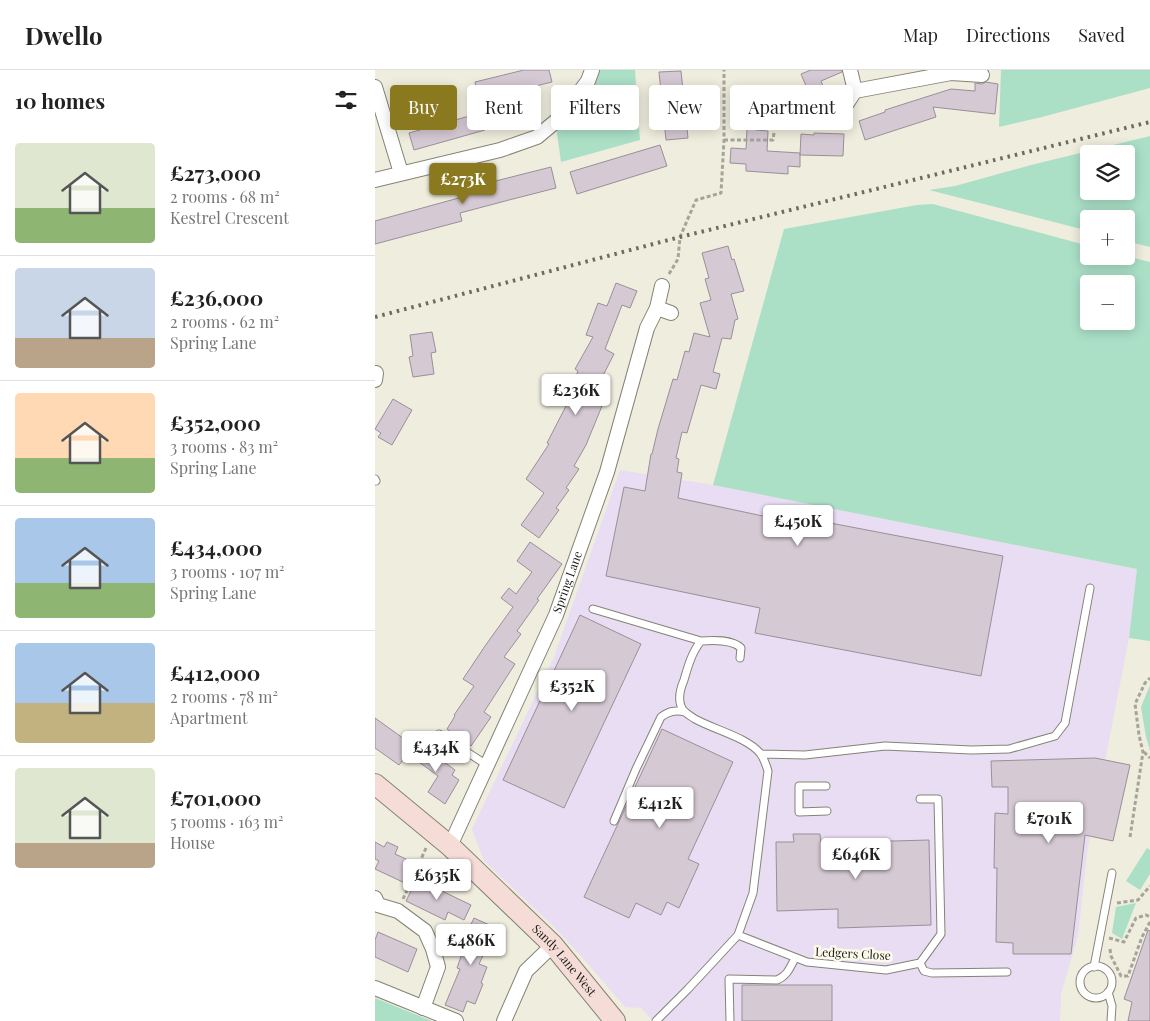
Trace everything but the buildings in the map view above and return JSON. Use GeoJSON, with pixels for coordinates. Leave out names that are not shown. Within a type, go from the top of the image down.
{"type":"FeatureCollection","features":[{"type":"Feature","properties":{"kind":"street"},"geometry":{"type":"LineString","coordinates":[[375,180],[500,150],[537,137],[561,116],[588,81],[592,70]]}},
{"type":"Feature","properties":{"kind":"street"},"geometry":{"type":"LineString","coordinates":[[850,70],[855,91]]}},
{"type":"Feature","properties":{"kind":"street"},"geometry":{"type":"LineString","coordinates":[[853,94],[855,91],[951,73],[982,75]]}},
{"type":"Feature","properties":{"kind":"street"},"geometry":{"type":"LineString","coordinates":[[375,87],[401,173]]}},
{"type":"Feature","properties":{"kind":"street","name":"Spring Lane"},"geometry":{"type":"LineString","coordinates":[[450,846],[555,615],[607,472],[647,328],[657,308],[662,286]]}},
{"type":"Feature","properties":{"kind":"street"},"geometry":{"type":"LineString","coordinates":[[657,308],[671,313]]}},
{"type":"Feature","properties":{"kind":"street","name":"Sandy Lane West"},"geometry":{"type":"LineString","coordinates":[[375,784],[450,846],[553,945],[615,1021]]}},
{"type":"Feature","properties":{"kind":"street"},"geometry":{"type":"LineString","coordinates":[[375,898],[379,905],[398,911],[425,931],[433,949],[438,967],[423,1008]]}},
{"type":"Feature","properties":{"kind":"street"},"geometry":{"type":"LineString","coordinates":[[504,1021],[526,971],[553,945]]}},
{"type":"Feature","properties":{"kind":"street"},"geometry":{"type":"LineString","coordinates":[[375,988],[457,1021]]}},
{"type":"Feature","properties":{"kind":"lane"},"geometry":{"type":"LineString","coordinates":[[761,754],[805,755],[885,746],[1009,750],[1055,736],[1065,723],[1090,588]]}},
{"type":"Feature","properties":{"kind":"lane"},"geometry":{"type":"LineString","coordinates":[[593,609],[701,641],[712,640],[737,644],[741,648],[740,658]]}},
{"type":"Feature","properties":{"kind":"lane"},"geometry":{"type":"LineString","coordinates":[[685,712],[681,706],[681,686],[691,658],[701,641]]}},
{"type":"Feature","properties":{"kind":"lane"},"geometry":{"type":"LineString","coordinates":[[614,821],[636,769],[661,718],[666,714],[678,710],[685,712],[704,724],[745,741],[761,754],[766,763],[768,771],[753,893],[738,935],[656,1021]]}},
{"type":"Feature","properties":{"kind":"lane"},"geometry":{"type":"LineString","coordinates":[[433,744],[439,734],[487,765]]}},
{"type":"Feature","properties":{"kind":"lane"},"geometry":{"type":"LineString","coordinates":[[825,786],[799,786],[799,812],[827,811]]}},
{"type":"Feature","properties":{"kind":"lane"},"geometry":{"type":"LineString","coordinates":[[920,799],[938,799],[941,934],[920,963],[925,971],[931,973],[1007,972]]}},
{"type":"Feature","properties":{"kind":"lane"},"geometry":{"type":"LineString","coordinates":[[1094,967],[1112,873]]}},
{"type":"Feature","properties":{"kind":"lane","name":"Ledgers Close"},"geometry":{"type":"LineString","coordinates":[[738,935],[807,962],[886,970],[920,963]]}},
{"type":"Feature","properties":{"kind":"lane"},"geometry":{"type":"LineString","coordinates":[[730,1021],[729,979],[777,980],[787,974],[795,958]]}},
{"type":"Feature","properties":{"kind":"lane"},"geometry":{"type":"LineString","coordinates":[[1094,967],[1103,968],[1110,975],[1111,984],[1108,992],[1098,998],[1088,996],[1081,987],[1080,982],[1084,972],[1094,967]]}},
{"type":"Feature","properties":{"kind":"lane"},"geometry":{"type":"LineString","coordinates":[[1108,992],[1112,1006],[1111,1021]]}},
{"type":"Feature","properties":{"kind":"path"},"geometry":{"type":"LineString","coordinates":[[678,259],[680,237],[696,200],[721,193],[724,140],[724,70]]}},
{"type":"Feature","properties":{"kind":"path"},"geometry":{"type":"LineString","coordinates":[[724,140],[773,140],[774,130]]}},
{"type":"Feature","properties":{"kind":"path"},"geometry":{"type":"LineString","coordinates":[[1130,837],[1143,752],[1135,704],[1145,683],[1150,678]]}},
{"type":"Feature","properties":{"kind":"path"},"geometry":{"type":"LineString","coordinates":[[1143,752],[1150,758]]}},
{"type":"Feature","properties":{"kind":"path"},"geometry":{"type":"LineString","coordinates":[[398,911],[433,832]]}},
{"type":"Feature","properties":{"kind":"path"},"geometry":{"type":"LineString","coordinates":[[1114,904],[1138,900],[1150,886]]}},
{"type":"Feature","properties":{"kind":"path"},"geometry":{"type":"LineString","coordinates":[[1108,938],[1124,942],[1136,918],[1146,915],[1150,917]]}},
{"type":"Feature","properties":{"kind":"path"},"geometry":{"type":"LineString","coordinates":[[1109,929],[1108,938],[1111,956],[1121,976],[1128,976],[1142,937],[1150,922]]}},
{"type":"Feature","properties":{"kind":"shaded area"},"geometry":{"type":"Polygon","coordinates":[[[620,470],[713,485],[1138,569],[1129,638],[1087,853],[1078,936],[1061,994],[1060,1021],[653,1021],[641,1008],[625,1007],[553,926],[484,861],[472,829],[554,657],[620,470]]]}},
{"type":"Feature","properties":{"kind":"green space"},"geometry":{"type":"Polygon","coordinates":[[[593,70],[635,70],[636,85],[583,85],[593,70]]]}},
{"type":"Feature","properties":{"kind":"green space"},"geometry":{"type":"Polygon","coordinates":[[[1001,70],[1150,70],[1150,88],[999,127],[1001,70]]]}},
{"type":"Feature","properties":{"kind":"green space"},"geometry":{"type":"Polygon","coordinates":[[[639,126],[640,140],[561,162],[557,130],[639,130],[639,126]]]}},
{"type":"Feature","properties":{"kind":"green space"},"geometry":{"type":"Polygon","coordinates":[[[1150,136],[1150,247],[1135,243],[1135,210],[1080,210],[1080,229],[929,190],[955,186],[1080,153],[1080,200],[1135,200],[1135,145],[1113,145],[1150,136]]]}},
{"type":"Feature","properties":{"kind":"green space"},"geometry":{"type":"Polygon","coordinates":[[[933,204],[1080,244],[1080,265],[1135,265],[1135,258],[1150,262],[1150,641],[1129,638],[1137,569],[713,485],[784,229],[917,205],[933,204]]]}},
{"type":"Feature","properties":{"kind":"green space"},"geometry":{"type":"Polygon","coordinates":[[[1150,685],[1150,751],[1141,707],[1150,685]]]}},
{"type":"Feature","properties":{"kind":"green space"},"geometry":{"type":"Polygon","coordinates":[[[1147,848],[1150,850],[1150,874],[1140,890],[1126,881],[1147,848]]]}},
{"type":"Feature","properties":{"kind":"green space"},"geometry":{"type":"Polygon","coordinates":[[[1136,903],[1122,939],[1112,933],[1116,907],[1136,903]]]}},
{"type":"Feature","properties":{"kind":"green space"},"geometry":{"type":"Polygon","coordinates":[[[375,998],[432,1021],[375,1021],[375,998]]]}},
{"type":"Feature","properties":{"kind":"railway"},"geometry":{"type":"LineString","coordinates":[[375,317],[680,237],[1150,122]]}}]}
